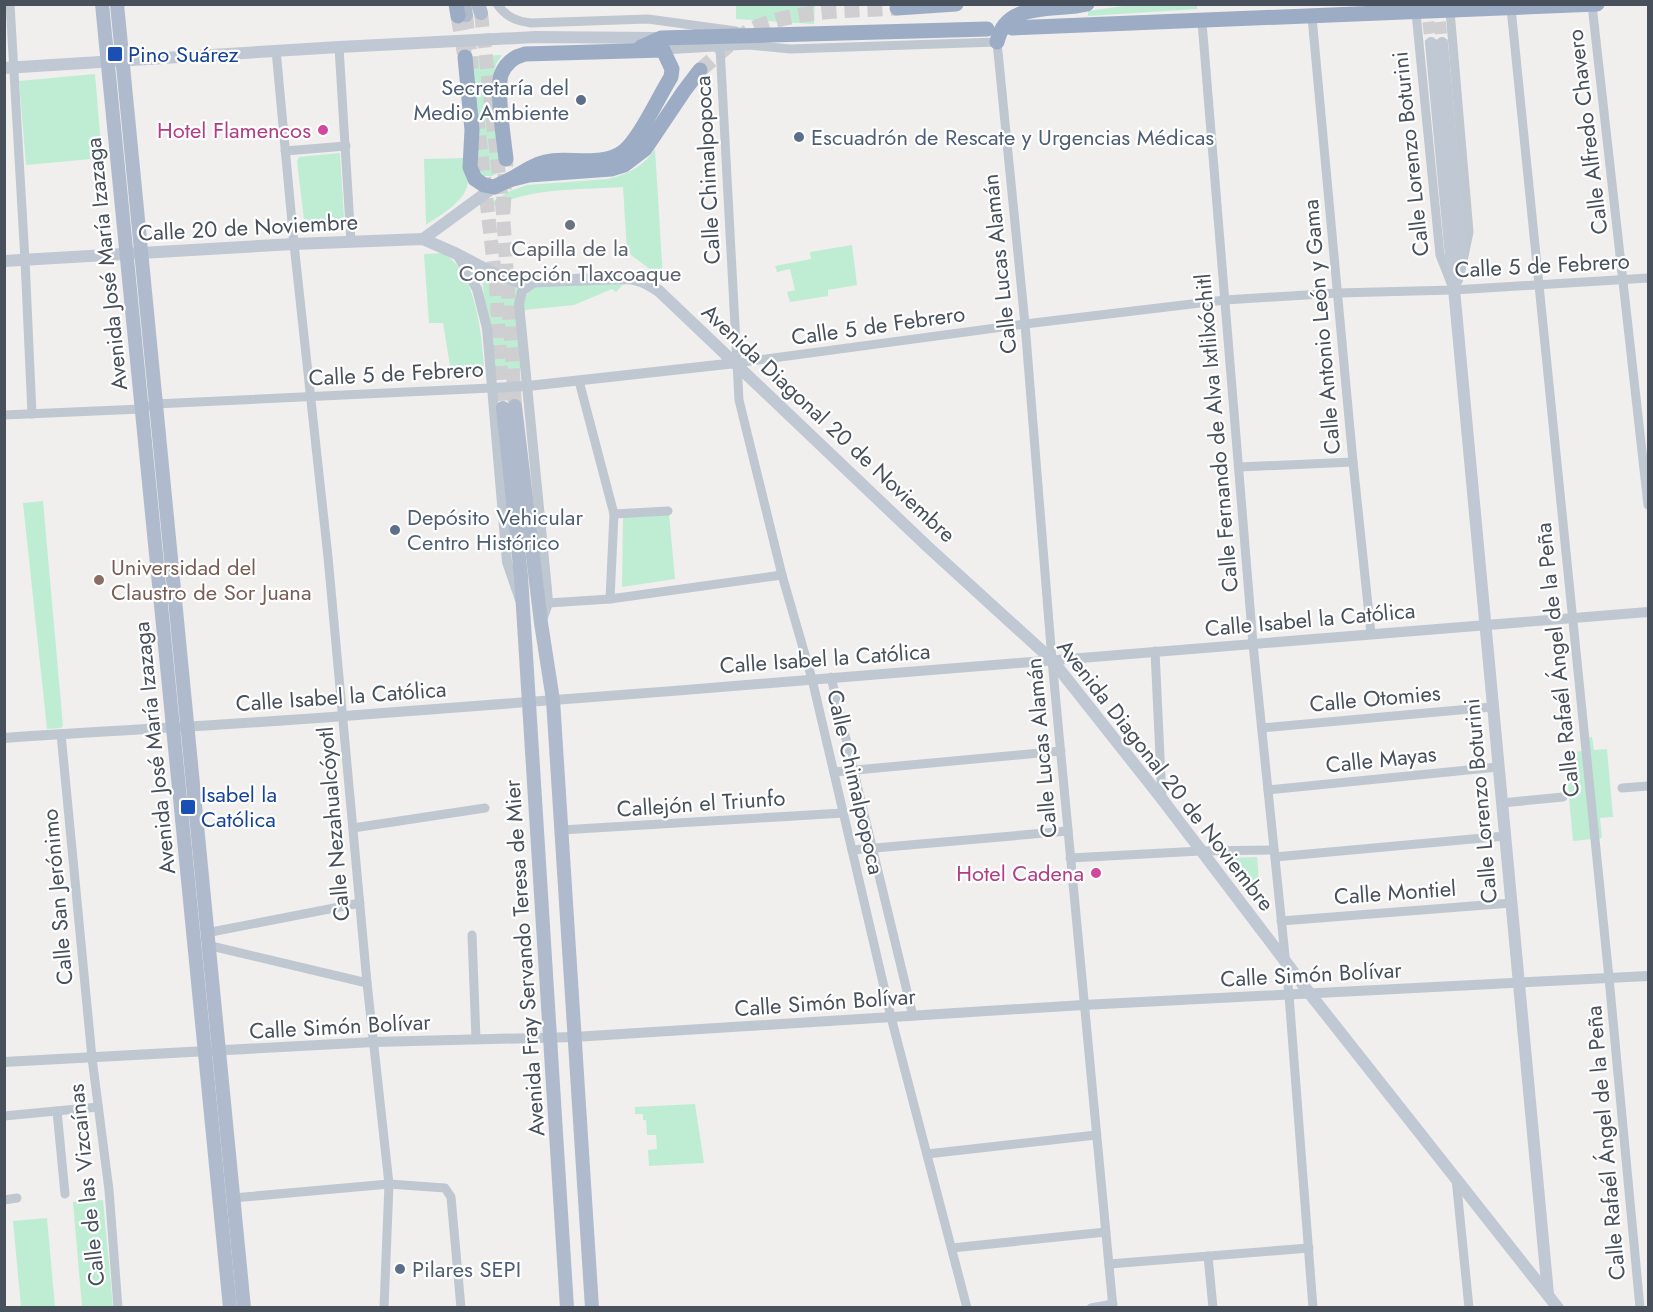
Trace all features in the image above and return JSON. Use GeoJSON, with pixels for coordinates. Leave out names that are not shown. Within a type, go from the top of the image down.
{"type":"FeatureCollection","features":[{"type":"Feature","properties":{"kind":"highway"},"geometry":{"type":"LineString","coordinates":[[897,8],[956,4]]}},
{"type":"Feature","properties":{"kind":"highway"},"geometry":{"type":"LineString","coordinates":[[998,34],[1007,22],[1031,9],[1087,4]]}},
{"type":"Feature","properties":{"kind":"highway"},"geometry":{"type":"LineString","coordinates":[[506,159],[500,76],[508,63],[517,56],[525,54],[631,51],[662,44],[761,35],[998,34],[1597,4]]}},
{"type":"Feature","properties":{"kind":"highway"},"geometry":{"type":"LineString","coordinates":[[465,57],[472,130],[470,167],[475,178],[484,185],[494,187],[543,162],[598,160],[610,158],[622,152],[633,142],[671,77],[672,69],[662,44]]}},
{"type":"Feature","properties":{"kind":"highway"},"geometry":{"type":"LineString","coordinates":[[509,180],[529,175],[611,169],[624,165],[645,149],[700,70]]}},
{"type":"Feature","properties":{"kind":"main road","name":"Avenida José María Izazaga"},"geometry":{"type":"LineString","coordinates":[[102,4],[107,61],[155,404],[180,727],[212,1052],[233,1198],[244,1308]]}},
{"type":"Feature","properties":{"kind":"main road","name":"Avenida José María Izazaga"},"geometry":{"type":"LineString","coordinates":[[117,4],[141,409],[207,939],[212,1052],[230,1308]]}},
{"type":"Feature","properties":{"kind":"main road"},"geometry":{"type":"LineString","coordinates":[[9,68],[339,46],[536,37],[662,44]]}},
{"type":"Feature","properties":{"kind":"main road","name":"Calle Lorenzo Boturini"},"geometry":{"type":"LineString","coordinates":[[1454,290],[1462,260],[1437,43],[1454,290],[1549,1301]]}},
{"type":"Feature","properties":{"kind":"main road"},"geometry":{"type":"LineString","coordinates":[[423,239],[494,187]]}},
{"type":"Feature","properties":{"kind":"main road","name":"Avenida Diagonal 20 de Noviembre"},"geometry":{"type":"LineString","coordinates":[[423,239],[509,279],[533,283],[634,278],[659,291],[928,547],[1052,660],[1310,994],[1455,1175],[1549,1301],[1558,1308]]}},
{"type":"Feature","properties":{"kind":"main road","name":"Calle 20 de Noviembre"},"geometry":{"type":"LineString","coordinates":[[4,261],[423,239]]}},
{"type":"Feature","properties":{"kind":"main road","name":"Avenida Fray Servando Teresa de Mier"},"geometry":{"type":"LineString","coordinates":[[567,1308],[509,407],[553,700],[592,1308]]}},
{"type":"Feature","properties":{"kind":"street"},"geometry":{"type":"LineString","coordinates":[[10,4],[9,68],[25,260],[32,414]]}},
{"type":"Feature","properties":{"kind":"street"},"geometry":{"type":"LineString","coordinates":[[497,4],[504,13],[518,21],[531,23],[648,19],[761,35]]}},
{"type":"Feature","properties":{"kind":"street","name":"Calle Alfredo Chavero"},"geometry":{"type":"LineString","coordinates":[[1592,5],[1648,505]]}},
{"type":"Feature","properties":{"kind":"street","name":"Calle Rafaél Ángel de la Peña"},"geometry":{"type":"LineString","coordinates":[[1511,8],[1640,1308]]}},
{"type":"Feature","properties":{"kind":"street","name":"Calle Lorenzo Boturini"},"geometry":{"type":"LineString","coordinates":[[1450,11],[1469,232],[1462,260]]}},
{"type":"Feature","properties":{"kind":"street","name":"Calle Lorenzo Boturini"},"geometry":{"type":"LineString","coordinates":[[1416,12],[1440,255],[1454,290]]}},
{"type":"Feature","properties":{"kind":"street","name":"Calle Antonio León y Gama"},"geometry":{"type":"LineString","coordinates":[[1312,17],[1371,634]]}},
{"type":"Feature","properties":{"kind":"street","name":"Calle Fernando de Alva Ixtlilxóchitl"},"geometry":{"type":"LineString","coordinates":[[1202,22],[1253,644],[1285,960],[1313,1308]]}},
{"type":"Feature","properties":{"kind":"street"},"geometry":{"type":"LineString","coordinates":[[662,44],[720,47],[748,45],[790,49],[998,34]]}},
{"type":"Feature","properties":{"kind":"street","name":"Calle Lucas Alamán"},"geometry":{"type":"LineString","coordinates":[[998,34],[1025,324],[1060,751],[1113,1306]]}},
{"type":"Feature","properties":{"kind":"street"},"geometry":{"type":"LineString","coordinates":[[339,46],[351,242]]}},
{"type":"Feature","properties":{"kind":"street","name":"Calle Chimalpopoca"},"geometry":{"type":"LineString","coordinates":[[720,47],[739,400],[782,575],[812,679],[891,1017],[967,1308]]}},
{"type":"Feature","properties":{"kind":"street","name":"Calle Nezahualcóyotl"},"geometry":{"type":"LineString","coordinates":[[276,50],[343,717],[367,983],[389,1184],[384,1308]]}},
{"type":"Feature","properties":{"kind":"street"},"geometry":{"type":"LineString","coordinates":[[285,151],[346,146]]}},
{"type":"Feature","properties":{"kind":"street","name":"Avenida Fray Servando Teresa de Mier"},"geometry":{"type":"LineString","coordinates":[[457,254],[477,289],[487,328],[507,562],[522,606]]}},
{"type":"Feature","properties":{"kind":"street","name":"Calle 5 de Febrero"},"geometry":{"type":"LineString","coordinates":[[4,415],[141,409],[155,404],[528,386],[736,363],[1225,300],[1338,293],[1454,290],[1648,278]]}},
{"type":"Feature","properties":{"kind":"street","name":"Avenida Fray Servando Teresa de Mier"},"geometry":{"type":"LineString","coordinates":[[533,283],[522,291],[519,304],[548,603],[541,623]]}},
{"type":"Feature","properties":{"kind":"street"},"geometry":{"type":"LineString","coordinates":[[579,381],[614,514],[610,599]]}},
{"type":"Feature","properties":{"kind":"street"},"geometry":{"type":"LineString","coordinates":[[1239,467],[1353,462]]}},
{"type":"Feature","properties":{"kind":"street"},"geometry":{"type":"LineString","coordinates":[[614,514],[668,511]]}},
{"type":"Feature","properties":{"kind":"street"},"geometry":{"type":"LineString","coordinates":[[548,603],[610,599],[782,575]]}},
{"type":"Feature","properties":{"kind":"street","name":"Calle Isabel la Católica"},"geometry":{"type":"LineString","coordinates":[[4,738],[343,717],[1648,612]]}},
{"type":"Feature","properties":{"kind":"street"},"geometry":{"type":"LineString","coordinates":[[1155,651],[1162,800]]}},
{"type":"Feature","properties":{"kind":"street","name":"Calle Chimalpopoca"},"geometry":{"type":"LineString","coordinates":[[831,677],[913,1016]]}},
{"type":"Feature","properties":{"kind":"street","name":"Calle Otomies"},"geometry":{"type":"LineString","coordinates":[[1262,728],[1492,707]]}},
{"type":"Feature","properties":{"kind":"street","name":"Calle San Jerónimo"},"geometry":{"type":"LineString","coordinates":[[61,734],[92,1058]]}},
{"type":"Feature","properties":{"kind":"street"},"geometry":{"type":"LineString","coordinates":[[834,772],[1060,751]]}},
{"type":"Feature","properties":{"kind":"street","name":"Calle Mayas"},"geometry":{"type":"LineString","coordinates":[[1268,790],[1498,767]]}},
{"type":"Feature","properties":{"kind":"street"},"geometry":{"type":"LineString","coordinates":[[1622,788],[1648,786]]}},
{"type":"Feature","properties":{"kind":"street"},"geometry":{"type":"LineString","coordinates":[[1502,803],[1563,797]]}},
{"type":"Feature","properties":{"kind":"street"},"geometry":{"type":"LineString","coordinates":[[353,828],[485,808]]}},
{"type":"Feature","properties":{"kind":"street","name":"Callejón el Triunfo"},"geometry":{"type":"LineString","coordinates":[[561,830],[843,813]]}},
{"type":"Feature","properties":{"kind":"street"},"geometry":{"type":"LineString","coordinates":[[852,850],[1068,831]]}},
{"type":"Feature","properties":{"kind":"street"},"geometry":{"type":"LineString","coordinates":[[1070,858],[1201,851],[1274,853],[1505,836]]}},
{"type":"Feature","properties":{"kind":"street"},"geometry":{"type":"LineString","coordinates":[[207,939],[360,903]]}},
{"type":"Feature","properties":{"kind":"street","name":"Calle Montiel"},"geometry":{"type":"LineString","coordinates":[[1281,921],[1511,903]]}},
{"type":"Feature","properties":{"kind":"street"},"geometry":{"type":"LineString","coordinates":[[472,935],[476,1039]]}},
{"type":"Feature","properties":{"kind":"street"},"geometry":{"type":"LineString","coordinates":[[207,939],[367,983]]}},
{"type":"Feature","properties":{"kind":"street","name":"Calle Simón Bolívar"},"geometry":{"type":"LineString","coordinates":[[4,1062],[374,1042],[574,1037],[1083,1005],[1648,976]]}},
{"type":"Feature","properties":{"kind":"street","name":"Calle de las Vizcaínas"},"geometry":{"type":"LineString","coordinates":[[92,1058],[109,1190],[118,1308]]}},
{"type":"Feature","properties":{"kind":"street"},"geometry":{"type":"LineString","coordinates":[[4,1116],[98,1107]]}},
{"type":"Feature","properties":{"kind":"street"},"geometry":{"type":"LineString","coordinates":[[57,1111],[65,1194]]}},
{"type":"Feature","properties":{"kind":"street"},"geometry":{"type":"LineString","coordinates":[[927,1154],[1096,1135]]}},
{"type":"Feature","properties":{"kind":"street"},"geometry":{"type":"LineString","coordinates":[[1455,1175],[1469,1308]]}},
{"type":"Feature","properties":{"kind":"street"},"geometry":{"type":"LineString","coordinates":[[233,1198],[389,1184],[445,1188],[452,1197],[461,1308]]}},
{"type":"Feature","properties":{"kind":"street"},"geometry":{"type":"LineString","coordinates":[[4,1200],[17,1198]]}},
{"type":"Feature","properties":{"kind":"street"},"geometry":{"type":"LineString","coordinates":[[951,1248],[1106,1232]]}},
{"type":"Feature","properties":{"kind":"street"},"geometry":{"type":"LineString","coordinates":[[1109,1264],[1309,1248]]}},
{"type":"Feature","properties":{"kind":"street"},"geometry":{"type":"LineString","coordinates":[[1208,1256],[1213,1308]]}},
{"type":"Feature","properties":{"kind":"street"},"geometry":{"type":"LineString","coordinates":[[1091,1308],[1113,1306]]}},
{"type":"Feature","properties":{"kind":"green space"},"geometry":{"type":"Polygon","coordinates":[[[815,5],[814,24],[736,19],[736,6],[815,5]]]}},
{"type":"Feature","properties":{"kind":"green space"},"geometry":{"type":"Polygon","coordinates":[[[1130,5],[1197,5],[1197,9],[1088,16],[1088,11],[1130,5]]]}},
{"type":"Feature","properties":{"kind":"green space"},"geometry":{"type":"Polygon","coordinates":[[[502,55],[496,64],[494,77],[501,171],[492,176],[482,176],[475,168],[469,57],[502,55]]]}},
{"type":"Feature","properties":{"kind":"green space"},"geometry":{"type":"Polygon","coordinates":[[[95,74],[102,158],[26,165],[19,81],[95,74]]]}},
{"type":"Feature","properties":{"kind":"green space"},"geometry":{"type":"Polygon","coordinates":[[[655,149],[663,279],[627,252],[623,187],[536,193],[487,210],[485,206],[510,191],[527,185],[608,179],[622,175],[640,165],[655,149]]]}},
{"type":"Feature","properties":{"kind":"green space"},"geometry":{"type":"Polygon","coordinates":[[[340,153],[344,218],[339,223],[308,225],[304,220],[297,161],[299,157],[340,153]]]}},
{"type":"Feature","properties":{"kind":"green space"},"geometry":{"type":"Polygon","coordinates":[[[466,158],[468,178],[463,195],[452,207],[426,225],[424,159],[466,158]]]}},
{"type":"Feature","properties":{"kind":"green space"},"geometry":{"type":"Polygon","coordinates":[[[852,245],[857,285],[828,290],[828,296],[790,302],[787,292],[795,290],[790,269],[777,272],[775,266],[811,259],[810,252],[852,245]]]}},
{"type":"Feature","properties":{"kind":"green space"},"geometry":{"type":"Polygon","coordinates":[[[443,253],[463,274],[475,303],[484,365],[474,376],[452,378],[443,323],[429,323],[424,254],[443,253]]]}},
{"type":"Feature","properties":{"kind":"green space"},"geometry":{"type":"Polygon","coordinates":[[[481,270],[518,285],[515,302],[521,368],[517,377],[498,378],[493,373],[481,270]]]}},
{"type":"Feature","properties":{"kind":"green space"},"geometry":{"type":"Polygon","coordinates":[[[626,281],[616,292],[612,289],[574,305],[523,310],[525,296],[535,286],[626,281]]]}},
{"type":"Feature","properties":{"kind":"green space"},"geometry":{"type":"Polygon","coordinates":[[[43,501],[63,726],[47,729],[23,503],[43,501]]]}},
{"type":"Feature","properties":{"kind":"green space"},"geometry":{"type":"Polygon","coordinates":[[[669,514],[675,579],[622,587],[623,516],[669,514]]]}},
{"type":"Feature","properties":{"kind":"green space"},"geometry":{"type":"Polygon","coordinates":[[[1592,737],[1594,750],[1607,749],[1613,817],[1600,818],[1602,838],[1573,841],[1565,753],[1582,751],[1581,739],[1592,737]]]}},
{"type":"Feature","properties":{"kind":"green space"},"geometry":{"type":"Polygon","coordinates":[[[1257,857],[1260,894],[1231,858],[1257,857]]]}},
{"type":"Feature","properties":{"kind":"green space"},"geometry":{"type":"Polygon","coordinates":[[[695,1104],[704,1163],[649,1166],[648,1150],[657,1149],[656,1135],[647,1135],[646,1120],[643,1120],[643,1114],[635,1114],[635,1107],[695,1104]]]}},
{"type":"Feature","properties":{"kind":"green space"},"geometry":{"type":"Polygon","coordinates":[[[103,1200],[113,1307],[82,1307],[73,1202],[103,1200]]]}},
{"type":"Feature","properties":{"kind":"green space"},"geometry":{"type":"Polygon","coordinates":[[[47,1218],[55,1307],[21,1307],[13,1221],[47,1218]]]}},
{"type":"Feature","properties":{"kind":"tunnel"},"geometry":{"type":"LineString","coordinates":[[1426,4],[1431,43]]}},
{"type":"Feature","properties":{"kind":"tunnel"},"geometry":{"type":"LineString","coordinates":[[1438,4],[1442,43]]}},
{"type":"Feature","properties":{"kind":"tunnel"},"geometry":{"type":"LineString","coordinates":[[700,70],[741,36],[763,24],[820,12],[897,8]]}},
{"type":"Feature","properties":{"kind":"tunnel"},"geometry":{"type":"LineString","coordinates":[[481,13],[503,212],[515,406]]}},
{"type":"Feature","properties":{"kind":"tunnel"},"geometry":{"type":"LineString","coordinates":[[466,15],[472,69]]}},
{"type":"Feature","properties":{"kind":"tunnel"},"geometry":{"type":"LineString","coordinates":[[458,16],[465,57]]}},
{"type":"Feature","properties":{"kind":"tunnel"},"geometry":{"type":"LineString","coordinates":[[477,115],[496,285],[503,408]]}},
{"type":"Feature","properties":{"kind":"tunnel"},"geometry":{"type":"LineString","coordinates":[[503,212],[506,159]]}},
{"type":"Feature","properties":{"kind":"place","name":"Pino Suárez"},"geometry":{"type":"Point","coordinates":[115,54]}},
{"type":"Feature","properties":{"kind":"place","name":"Secretaría del Medio Ambiente"},"geometry":{"type":"Point","coordinates":[581,100]}},
{"type":"Feature","properties":{"kind":"place","name":"Hotel Flamencos"},"geometry":{"type":"Point","coordinates":[323,130]}},
{"type":"Feature","properties":{"kind":"place","name":"Escuadrón de Rescate y Urgencias Médicas"},"geometry":{"type":"Point","coordinates":[799,137]}},
{"type":"Feature","properties":{"kind":"place","name":"Capilla de la Concepción Tlaxcoaque"},"geometry":{"type":"Point","coordinates":[570,225]}},
{"type":"Feature","properties":{"kind":"place","name":"Depósito Vehicular Centro Histórico"},"geometry":{"type":"Point","coordinates":[395,530]}},
{"type":"Feature","properties":{"kind":"place","name":"Universidad del Claustro de Sor Juana"},"geometry":{"type":"Point","coordinates":[99,580]}},
{"type":"Feature","properties":{"kind":"place","name":"Isabel la Católica"},"geometry":{"type":"Point","coordinates":[188,807]}},
{"type":"Feature","properties":{"kind":"place","name":"Hotel Cadena"},"geometry":{"type":"Point","coordinates":[1096,873]}},
{"type":"Feature","properties":{"kind":"place","name":"Pilares SEPI"},"geometry":{"type":"Point","coordinates":[400,1269]}}]}
